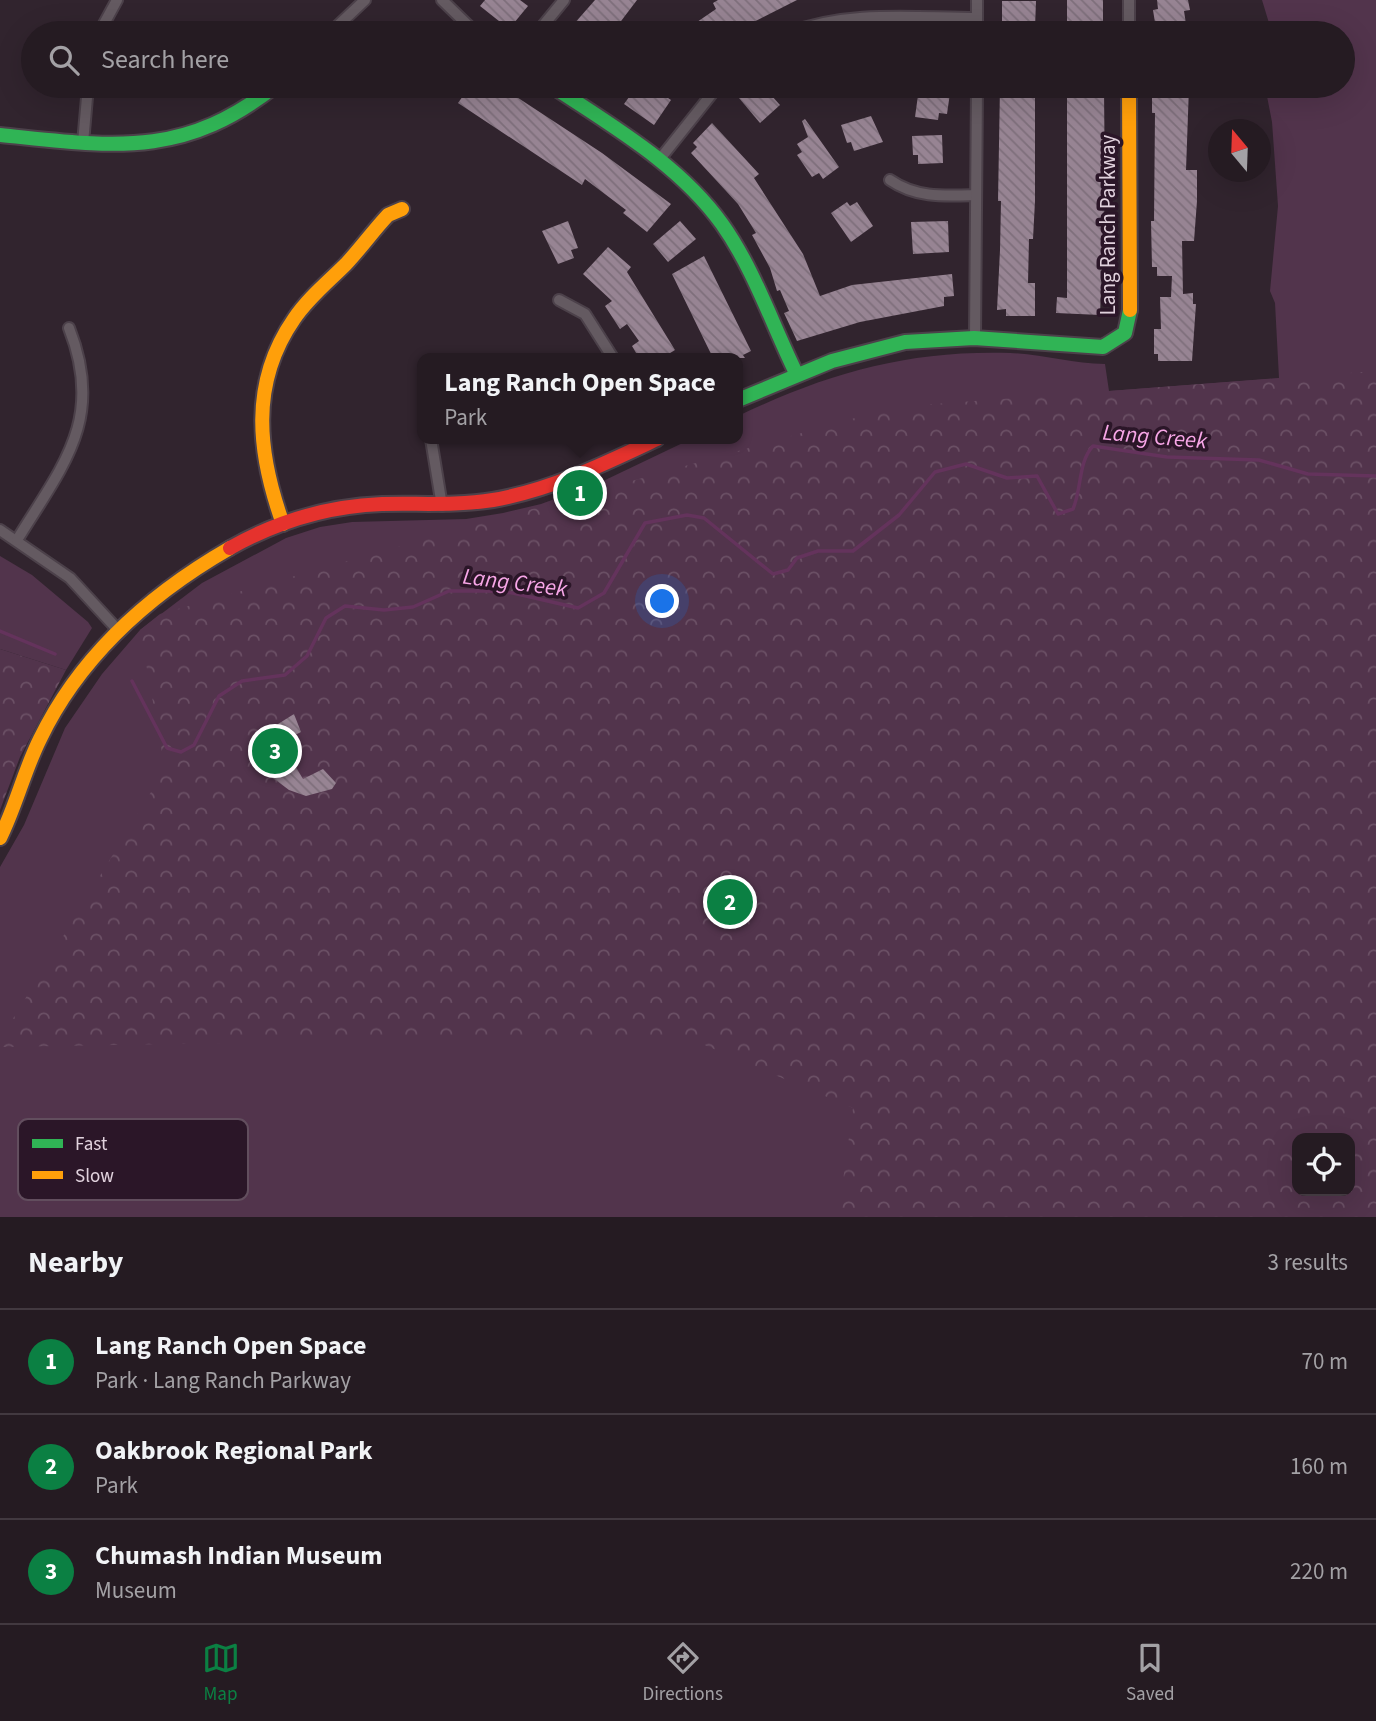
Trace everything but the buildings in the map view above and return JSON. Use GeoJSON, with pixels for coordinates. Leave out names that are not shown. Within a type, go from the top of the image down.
{"type":"FeatureCollection","features":[{"type":"Feature","properties":{"kind":"street"},"geometry":{"type":"LineString","coordinates":[[106,21],[117,0]]}},
{"type":"Feature","properties":{"kind":"street"},"geometry":{"type":"LineString","coordinates":[[343,21],[365,0]]}},
{"type":"Feature","properties":{"kind":"street"},"geometry":{"type":"LineString","coordinates":[[442,0],[464,21]]}},
{"type":"Feature","properties":{"kind":"street"},"geometry":{"type":"LineString","coordinates":[[547,21],[564,0]]}},
{"type":"Feature","properties":{"kind":"street"},"geometry":{"type":"LineString","coordinates":[[829,21],[855,17],[977,18],[977,0]]}},
{"type":"Feature","properties":{"kind":"street"},"geometry":{"type":"LineString","coordinates":[[1129,0],[1129,21]]}},
{"type":"Feature","properties":{"kind":"street"},"geometry":{"type":"LineString","coordinates":[[83,143],[87,98]]}},
{"type":"Feature","properties":{"kind":"street"},"geometry":{"type":"LineString","coordinates":[[0,135],[125,146],[162,143],[198,134],[231,118],[258,98]]}},
{"type":"Feature","properties":{"kind":"street"},"geometry":{"type":"LineString","coordinates":[[570,98],[660,159],[696,193],[723,225],[796,373]]}},
{"type":"Feature","properties":{"kind":"street"},"geometry":{"type":"LineString","coordinates":[[660,159],[708,98]]}},
{"type":"Feature","properties":{"kind":"street"},"geometry":{"type":"LineString","coordinates":[[975,337],[976,98]]}},
{"type":"Feature","properties":{"kind":"street","name":"Lang Ranch Parkway"},"geometry":{"type":"LineString","coordinates":[[743,397],[796,373],[885,345],[931,338],[975,337],[1103,346],[1119,340],[1129,328],[1132,314],[1128,291],[1129,98]]}},
{"type":"Feature","properties":{"kind":"street"},"geometry":{"type":"LineString","coordinates":[[890,180],[906,191],[919,194],[975,195]]}},
{"type":"Feature","properties":{"kind":"street"},"geometry":{"type":"LineString","coordinates":[[283,524],[266,481],[259,441],[260,404],[270,364],[282,338],[311,299],[388,215],[402,209]]}},
{"type":"Feature","properties":{"kind":"street"},"geometry":{"type":"LineString","coordinates":[[559,300],[584,314],[610,353]]}},
{"type":"Feature","properties":{"kind":"street"},"geometry":{"type":"LineString","coordinates":[[18,540],[68,456],[80,424],[83,374],[69,328]]}},
{"type":"Feature","properties":{"kind":"street"},"geometry":{"type":"LineString","coordinates":[[432,444],[442,506]]}},
{"type":"Feature","properties":{"kind":"street"},"geometry":{"type":"LineString","coordinates":[[0,838],[12,816],[31,757],[55,711],[117,629],[189,575],[283,524],[348,507],[442,506],[495,499],[546,487],[591,470],[646,444]]}},
{"type":"Feature","properties":{"kind":"street"},"geometry":{"type":"LineString","coordinates":[[0,530],[70,578],[117,629]]}},
{"type":"Feature","properties":{"kind":"green space"},"geometry":{"type":"Polygon","coordinates":[[[1262,0],[1376,0],[1376,1217],[0,1217],[0,867],[24,825],[65,728],[102,674],[140,630],[202,583],[286,538],[320,527],[352,522],[466,519],[541,504],[601,482],[681,444],[743,444],[743,414],[804,388],[870,367],[937,356],[1010,353],[1105,364],[1109,391],[1279,378],[1275,303],[1270,291],[1278,206],[1272,122],[1267,98],[1355,98],[1355,21],[1268,21],[1262,0]]]}},
{"type":"Feature","properties":{"kind":"green space"},"geometry":{"type":"Polygon","coordinates":[[[1376,371],[1376,1217],[838,1217],[853,1108],[681,1035],[0,1047],[0,1040],[165,769],[140,630],[160,614],[894,407],[1376,371]]]}},
{"type":"Feature","properties":{"kind":"green space"},"geometry":{"type":"Polygon","coordinates":[[[0,556],[32,575],[92,628],[66,670],[0,649],[0,556]]]}},
{"type":"Feature","properties":{"kind":"green space"},"geometry":{"type":"Polygon","coordinates":[[[0,649],[66,670],[20,757],[0,810],[0,649]]]}},
{"type":"Feature","properties":{"kind":"waterway","name":"Lang Creek"},"geometry":{"type":"LineString","coordinates":[[132,681],[167,748],[181,752],[194,745],[219,696],[242,681],[285,675],[307,656],[326,618],[345,606],[384,610],[413,607],[449,591],[488,591],[513,593],[578,608],[604,593],[645,523],[687,515],[704,518],[773,574],[788,570],[797,558],[818,551],[853,551],[899,515],[935,472],[966,464],[1007,478],[1037,476],[1058,514],[1073,509],[1082,467],[1093,446],[1167,457],[1259,460],[1308,474],[1376,476]]}},
{"type":"Feature","properties":{"kind":"waterway","name":"Lang Creek"},"geometry":{"type":"LineString","coordinates":[[0,631],[55,654]]}},
{"type":"Feature","properties":{"kind":"traffic: fast"},"geometry":{"type":"LineString","coordinates":[[0,135],[111,144],[144,142],[176,137],[208,126],[241,110],[258,98]]}},
{"type":"Feature","properties":{"kind":"traffic: fast"},"geometry":{"type":"LineString","coordinates":[[570,98],[621,131],[665,165],[705,202],[744,259],[796,373]]}},
{"type":"Feature","properties":{"kind":"traffic: fast"},"geometry":{"type":"LineString","coordinates":[[743,398],[832,361],[905,342],[974,338],[1103,347],[1125,333],[1130,310]]}},
{"type":"Feature","properties":{"kind":"traffic: slow"},"geometry":{"type":"LineString","coordinates":[[1129,98],[1130,310]]}},
{"type":"Feature","properties":{"kind":"traffic: slow"},"geometry":{"type":"LineString","coordinates":[[283,524],[274,498],[264,446],[264,394],[270,369],[280,344],[306,304],[346,264],[388,215],[402,209]]}},
{"type":"Feature","properties":{"kind":"traffic: slow"},"geometry":{"type":"LineString","coordinates":[[0,838],[40,739],[57,708],[97,653],[120,629],[172,585],[230,548]]}},
{"type":"Feature","properties":{"kind":"traffic: jam"},"geometry":{"type":"LineString","coordinates":[[230,548],[284,523],[342,508],[382,504],[465,503],[515,496],[577,475],[646,444]]}},
{"type":"Feature","properties":{"kind":"place","name":"Lang Ranch Open Space"},"geometry":{"type":"Point","coordinates":[580,493]}},
{"type":"Feature","properties":{"kind":"place","name":"Chumash Indian Museum"},"geometry":{"type":"Point","coordinates":[275,751]}},
{"type":"Feature","properties":{"kind":"place","name":"Oakbrook Regional Park"},"geometry":{"type":"Point","coordinates":[730,902]}}]}
